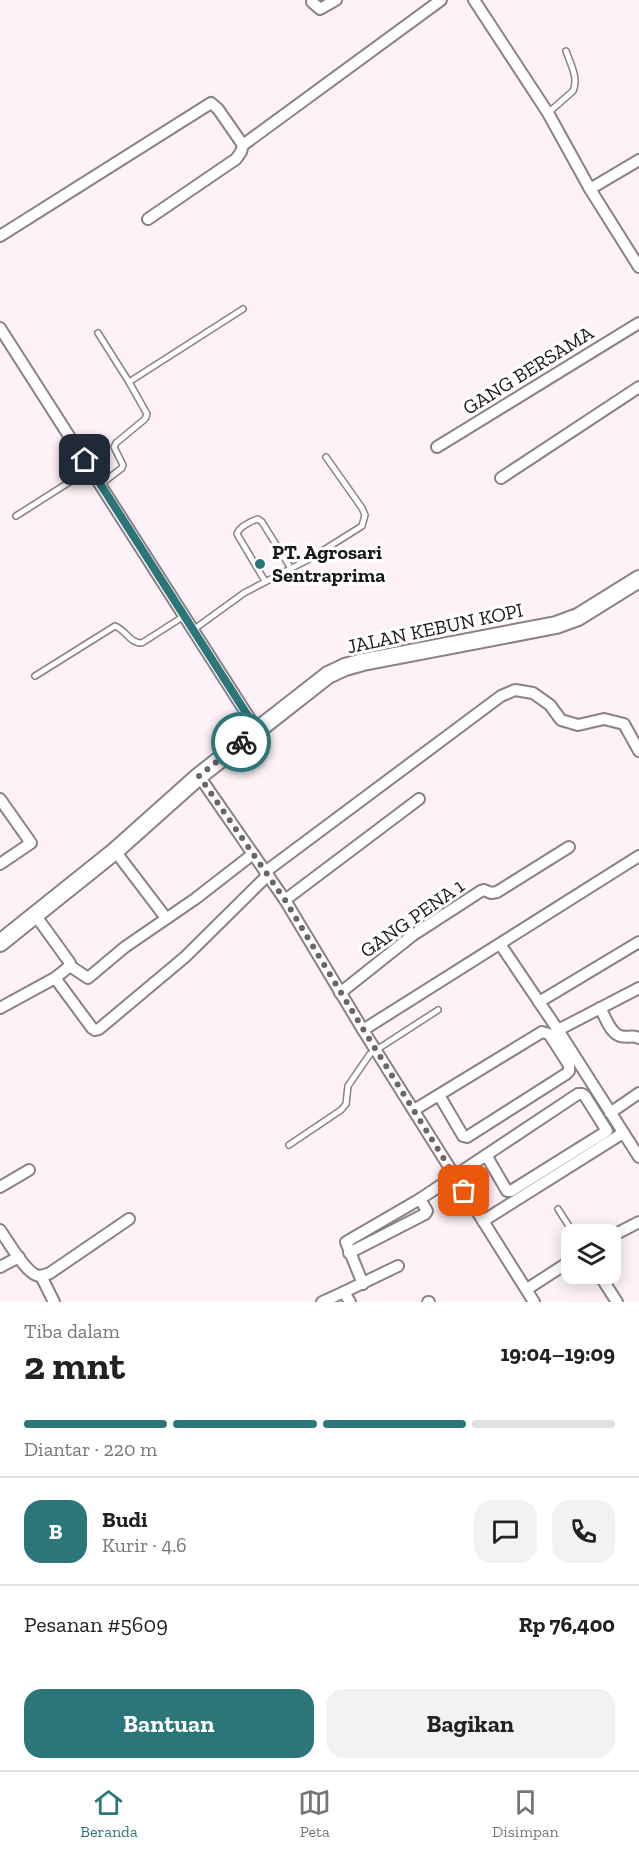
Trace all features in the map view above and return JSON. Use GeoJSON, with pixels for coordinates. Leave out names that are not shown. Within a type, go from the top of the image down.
{"type":"FeatureCollection","features":[{"type":"Feature","properties":{"kind":"main road","name":"JALAN KEBUN KOPI"},"geometry":{"type":"LineString","coordinates":[[2,938],[36,916],[115,851],[199,776],[328,675],[345,667],[556,625],[578,617],[639,579]]}},
{"type":"Feature","properties":{"kind":"street"},"geometry":{"type":"LineString","coordinates":[[312,2],[320,9],[336,0]]}},
{"type":"Feature","properties":{"kind":"street"},"geometry":{"type":"LineString","coordinates":[[148,219],[236,159],[243,145],[441,0]]}},
{"type":"Feature","properties":{"kind":"street"},"geometry":{"type":"LineString","coordinates":[[474,0],[548,113],[590,189],[639,267]]}},
{"type":"Feature","properties":{"kind":"street"},"geometry":{"type":"LineString","coordinates":[[0,236],[211,103],[218,109],[243,145]]}},
{"type":"Feature","properties":{"kind":"street"},"geometry":{"type":"LineString","coordinates":[[590,189],[639,160]]}},
{"type":"Feature","properties":{"kind":"street","name":"GANG BERSAMA"},"geometry":{"type":"LineString","coordinates":[[437,447],[639,323]]}},
{"type":"Feature","properties":{"kind":"street"},"geometry":{"type":"LineString","coordinates":[[0,328],[257,730]]}},
{"type":"Feature","properties":{"kind":"street"},"geometry":{"type":"LineString","coordinates":[[501,477],[639,387]]}},
{"type":"Feature","properties":{"kind":"street"},"geometry":{"type":"LineString","coordinates":[[55,978],[92,1028],[99,1029],[185,957],[267,874],[453,730],[501,696],[515,690],[533,693],[550,705],[561,720],[578,725],[604,719],[624,724],[639,751]]}},
{"type":"Feature","properties":{"kind":"street"},"geometry":{"type":"LineString","coordinates":[[199,776],[285,900],[340,993],[534,1302]]}},
{"type":"Feature","properties":{"kind":"street"},"geometry":{"type":"LineString","coordinates":[[0,799],[31,843],[0,864]]}},
{"type":"Feature","properties":{"kind":"street"},"geometry":{"type":"LineString","coordinates":[[285,900],[419,799]]}},
{"type":"Feature","properties":{"kind":"street","name":"GANG PENA 1"},"geometry":{"type":"LineString","coordinates":[[340,993],[413,935],[481,891],[497,892],[569,847]]}},
{"type":"Feature","properties":{"kind":"street"},"geometry":{"type":"LineString","coordinates":[[115,851],[166,918]]}},
{"type":"Feature","properties":{"kind":"street"},"geometry":{"type":"LineString","coordinates":[[36,916],[70,966],[88,978],[125,947],[195,899],[253,854]]}},
{"type":"Feature","properties":{"kind":"street"},"geometry":{"type":"LineString","coordinates":[[363,1029],[639,856]]}},
{"type":"Feature","properties":{"kind":"street"},"geometry":{"type":"LineString","coordinates":[[539,1002],[639,942]]}},
{"type":"Feature","properties":{"kind":"street"},"geometry":{"type":"LineString","coordinates":[[500,944],[558,1029],[639,1157]]}},
{"type":"Feature","properties":{"kind":"street"},"geometry":{"type":"LineString","coordinates":[[0,1008],[55,978],[70,966]]}},
{"type":"Feature","properties":{"kind":"street"},"geometry":{"type":"LineString","coordinates":[[558,1029],[639,988]]}},
{"type":"Feature","properties":{"kind":"street"},"geometry":{"type":"LineString","coordinates":[[600,1008],[615,1034],[639,1038]]}},
{"type":"Feature","properties":{"kind":"street"},"geometry":{"type":"LineString","coordinates":[[414,1110],[542,1032],[549,1034],[569,1065],[569,1071],[566,1074],[467,1137],[464,1136],[439,1095]]}},
{"type":"Feature","properties":{"kind":"street"},"geometry":{"type":"LineString","coordinates":[[610,1113],[639,1093]]}},
{"type":"Feature","properties":{"kind":"street"},"geometry":{"type":"LineString","coordinates":[[363,1284],[348,1248],[425,1214],[427,1211],[420,1199],[454,1176],[578,1094],[585,1096],[607,1131],[511,1191],[507,1191],[486,1155]]}},
{"type":"Feature","properties":{"kind":"street"},"geometry":{"type":"LineString","coordinates":[[483,1221],[623,1133]]}},
{"type":"Feature","properties":{"kind":"street"},"geometry":{"type":"LineString","coordinates":[[0,1187],[29,1170]]}},
{"type":"Feature","properties":{"kind":"street"},"geometry":{"type":"LineString","coordinates":[[0,1230],[34,1275],[41,1276],[50,1273],[129,1219]]}},
{"type":"Feature","properties":{"kind":"street"},"geometry":{"type":"LineString","coordinates":[[621,1231],[639,1222]]}},
{"type":"Feature","properties":{"kind":"street"},"geometry":{"type":"LineString","coordinates":[[0,1267],[19,1257]]}},
{"type":"Feature","properties":{"kind":"street"},"geometry":{"type":"LineString","coordinates":[[322,1302],[398,1266]]}},
{"type":"Feature","properties":{"kind":"street"},"geometry":{"type":"LineString","coordinates":[[526,1289],[561,1267]]}},
{"type":"Feature","properties":{"kind":"street"},"geometry":{"type":"LineString","coordinates":[[41,1276],[54,1302]]}},
{"type":"Feature","properties":{"kind":"street"},"geometry":{"type":"LineString","coordinates":[[605,1284],[616,1302]]}},
{"type":"Feature","properties":{"kind":"street"},"geometry":{"type":"LineString","coordinates":[[344,1292],[350,1302]]}},
{"type":"Feature","properties":{"kind":"lane"},"geometry":{"type":"LineString","coordinates":[[548,113],[573,91],[575,86],[574,74],[566,51]]}},
{"type":"Feature","properties":{"kind":"lane"},"geometry":{"type":"LineString","coordinates":[[129,382],[243,309]]}},
{"type":"Feature","properties":{"kind":"lane"},"geometry":{"type":"LineString","coordinates":[[98,333],[147,414],[145,419],[116,443],[114,447],[123,465],[122,468],[101,484]]}},
{"type":"Feature","properties":{"kind":"lane"},"geometry":{"type":"LineString","coordinates":[[193,630],[244,593],[311,558],[362,526],[365,522],[362,508],[326,457]]}},
{"type":"Feature","properties":{"kind":"lane"},"geometry":{"type":"LineString","coordinates":[[16,516],[90,469]]}},
{"type":"Feature","properties":{"kind":"lane"},"geometry":{"type":"LineString","coordinates":[[265,581],[237,534],[252,520],[258,519],[262,522],[290,567]]}},
{"type":"Feature","properties":{"kind":"lane"},"geometry":{"type":"LineString","coordinates":[[35,676],[115,626],[133,641],[142,643],[184,616]]}},
{"type":"Feature","properties":{"kind":"lane"},"geometry":{"type":"LineString","coordinates":[[289,1145],[341,1110],[346,1104],[348,1086],[355,1073],[375,1049],[438,1010]]}},
{"type":"Feature","properties":{"kind":"lane"},"geometry":{"type":"LineString","coordinates":[[558,1209],[568,1224]]}},
{"type":"Feature","properties":{"kind":"way so far"},"geometry":{"type":"LineString","coordinates":[[241,742],[199,776],[285,900],[464,1191]]}},
{"type":"Feature","properties":{"kind":"place","name":"PT. Agrosari Sentraprima"},"geometry":{"type":"Point","coordinates":[260,564]}},
{"type":"Feature","properties":{"kind":"route"},"geometry":{"type":"LineString","coordinates":[[85,460],[257,730],[241,742]]}}]}
